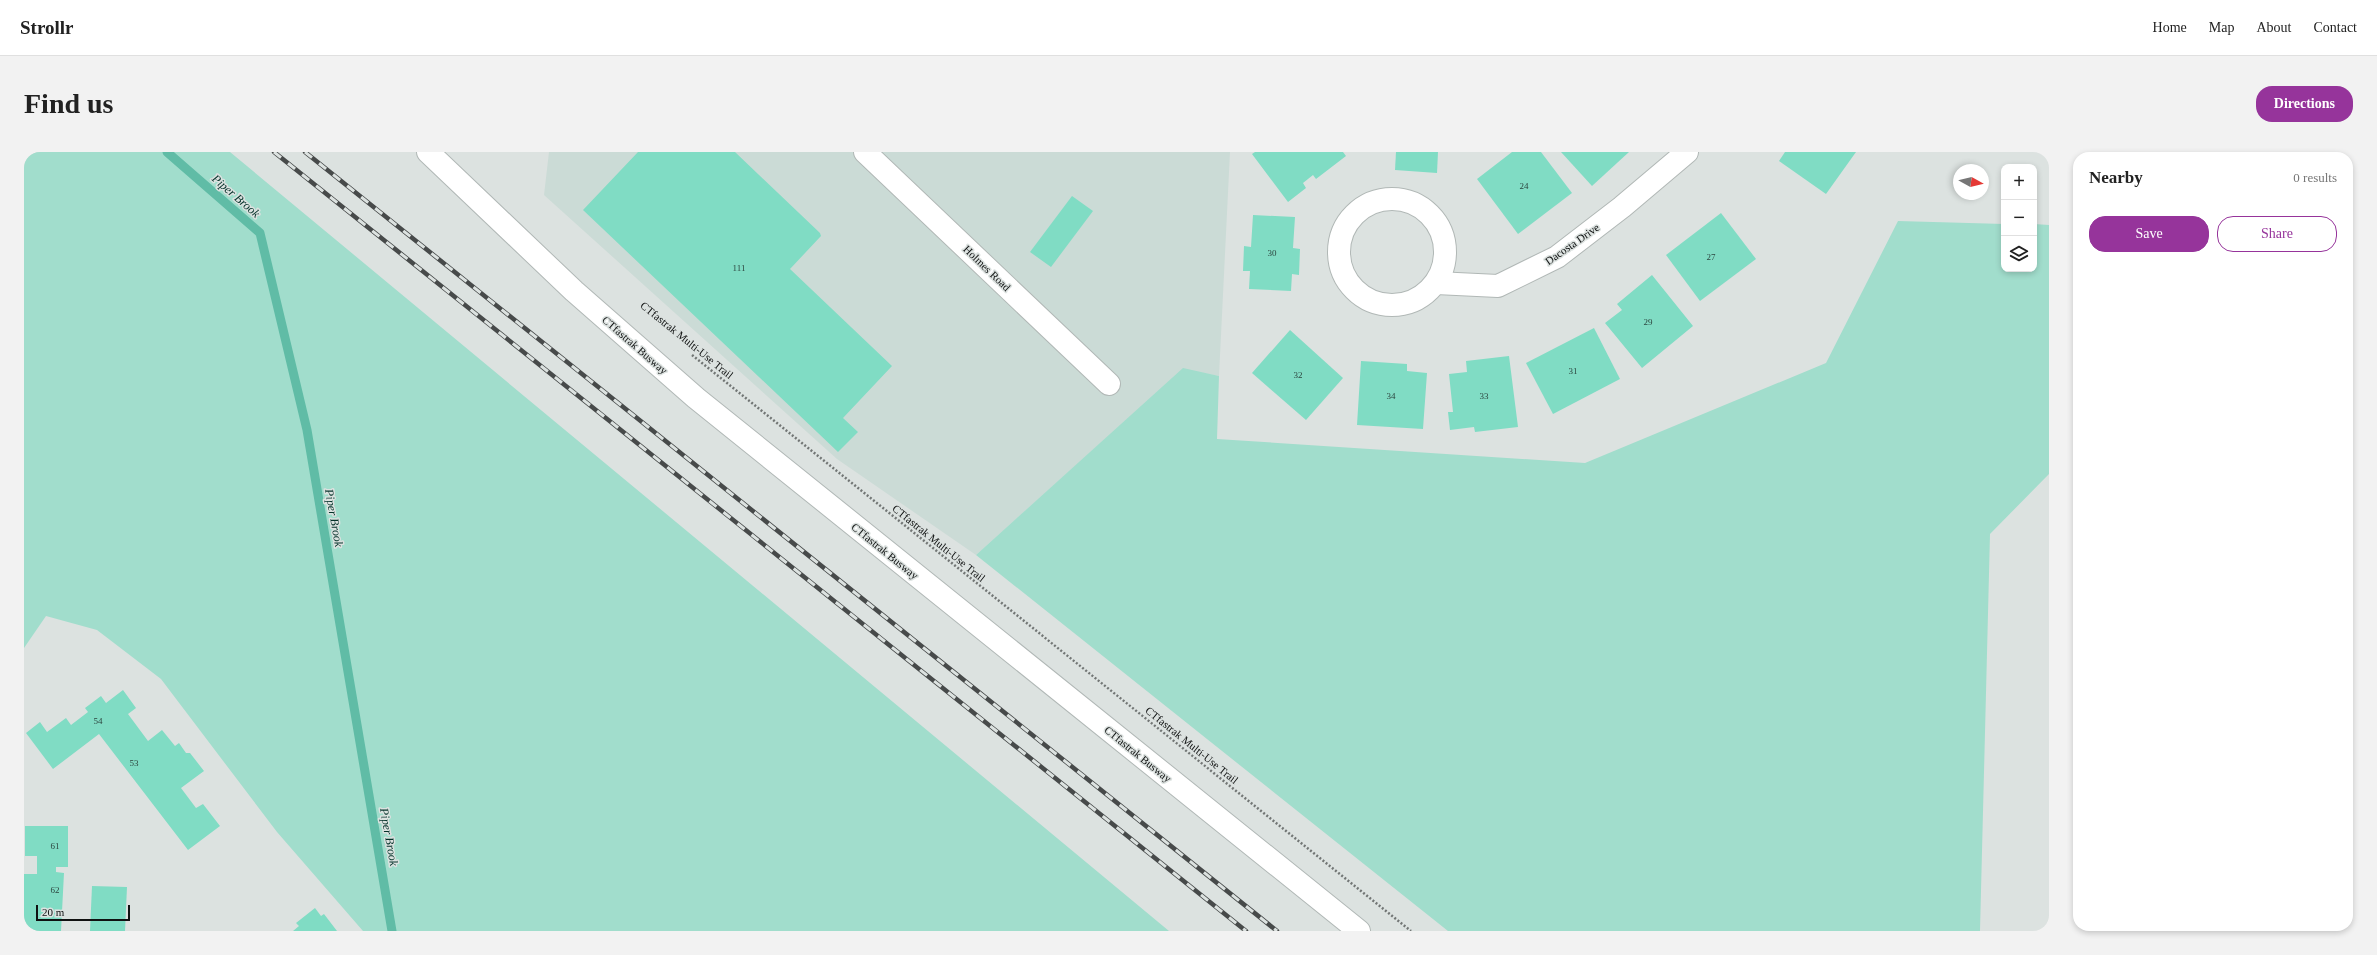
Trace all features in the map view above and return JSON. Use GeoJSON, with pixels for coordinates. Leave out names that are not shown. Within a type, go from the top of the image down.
{"type":"FeatureCollection","features":[{"type":"Feature","properties":{"kind":"street","name":"CTfastrak Busway"},"geometry":{"type":"LineString","coordinates":[[428,152],[574,291],[702,403],[1359,931]]}},
{"type":"Feature","properties":{"kind":"street","name":"Holmes Road"},"geometry":{"type":"LineString","coordinates":[[865,152],[1109,384]]}},
{"type":"Feature","properties":{"kind":"street","name":"Dacosta Drive"},"geometry":{"type":"LineString","coordinates":[[1436,283],[1498,286],[1557,257],[1622,207],[1687,152]]}},
{"type":"Feature","properties":{"kind":"street"},"geometry":{"type":"LineString","coordinates":[[1401,199],[1418,205],[1427,213],[1442,232],[1446,250],[1444,268],[1436,283],[1424,296],[1409,304],[1392,306],[1375,304],[1360,295],[1348,283],[1340,267],[1339,250],[1342,233],[1352,217],[1365,206],[1383,200],[1401,199]]}},
{"type":"Feature","properties":{"kind":"path","name":"CTfastrak Multi-Use Trail"},"geometry":{"type":"LineString","coordinates":[[688,352],[1411,931]]}},
{"type":"Feature","properties":{"kind":"shaded area"},"geometry":{"type":"Polygon","coordinates":[[[549,152],[1230,152],[1219,376],[1183,369],[976,555],[837,459],[544,195],[549,152]]]}},
{"type":"Feature","properties":{"kind":"green space"},"geometry":{"type":"Polygon","coordinates":[[[24,152],[230,152],[1169,931],[363,931],[277,832],[161,679],[97,630],[46,616],[24,648],[24,152]]]}},
{"type":"Feature","properties":{"kind":"green space"},"geometry":{"type":"Polygon","coordinates":[[[1898,221],[2001,224],[2001,272],[2037,272],[2037,224],[2049,225],[2049,474],[1990,534],[1980,931],[1448,931],[976,555],[1183,368],[1219,376],[1217,439],[1585,463],[1826,363],[1898,221]]]}},
{"type":"Feature","properties":{"kind":"building"},"geometry":{"type":"Polygon","coordinates":[[[638,152],[735,152],[820,233],[821,236],[790,269],[892,366],[843,418],[858,432],[838,452],[583,210],[638,152]]]}},
{"type":"Feature","properties":{"kind":"building"},"geometry":{"type":"Polygon","coordinates":[[[1255,152],[1343,152],[1346,156],[1316,179],[1313,175],[1303,183],[1306,188],[1288,202],[1252,154],[1255,152]]]}},
{"type":"Feature","properties":{"kind":"building"},"geometry":{"type":"Polygon","coordinates":[[[1396,152],[1438,152],[1437,173],[1395,170],[1396,152]]]}},
{"type":"Feature","properties":{"kind":"building"},"geometry":{"type":"Polygon","coordinates":[[[1512,152],[1541,152],[1572,193],[1518,234],[1477,179],[1512,152]]]}},
{"type":"Feature","properties":{"kind":"building"},"geometry":{"type":"Polygon","coordinates":[[[1561,152],[1629,152],[1592,186],[1561,152]]]}},
{"type":"Feature","properties":{"kind":"building"},"geometry":{"type":"Polygon","coordinates":[[[1785,152],[1856,152],[1826,194],[1779,161],[1785,152]]]}},
{"type":"Feature","properties":{"kind":"building"},"geometry":{"type":"Polygon","coordinates":[[[1072,196],[1093,211],[1051,267],[1030,252],[1072,196]]]}},
{"type":"Feature","properties":{"kind":"building"},"geometry":{"type":"Polygon","coordinates":[[[1721,213],[1756,259],[1700,301],[1666,255],[1721,213]]]}},
{"type":"Feature","properties":{"kind":"building"},"geometry":{"type":"Polygon","coordinates":[[[1253,215],[1295,217],[1293,248],[1300,249],[1299,275],[1292,274],[1291,291],[1249,289],[1250,271],[1243,271],[1244,246],[1251,247],[1253,215]]]}},
{"type":"Feature","properties":{"kind":"building"},"geometry":{"type":"Polygon","coordinates":[[[1652,275],[1693,326],[1642,368],[1605,323],[1622,310],[1617,304],[1652,275]]]}},
{"type":"Feature","properties":{"kind":"building"},"geometry":{"type":"Polygon","coordinates":[[[1594,328],[1620,379],[1553,414],[1526,363],[1594,328]]]}},
{"type":"Feature","properties":{"kind":"building"},"geometry":{"type":"Polygon","coordinates":[[[1290,330],[1343,378],[1306,420],[1252,373],[1290,330]]]}},
{"type":"Feature","properties":{"kind":"building"},"geometry":{"type":"Polygon","coordinates":[[[1509,356],[1518,427],[1475,432],[1474,427],[1450,430],[1448,412],[1453,412],[1449,374],[1467,372],[1466,361],[1509,356]]]}},
{"type":"Feature","properties":{"kind":"building"},"geometry":{"type":"Polygon","coordinates":[[[1361,361],[1407,364],[1407,371],[1427,373],[1423,429],[1357,425],[1361,361]]]}},
{"type":"Feature","properties":{"kind":"building"},"geometry":{"type":"Polygon","coordinates":[[[123,690],[136,708],[128,714],[148,741],[162,730],[175,746],[179,743],[186,753],[190,753],[204,771],[181,788],[196,808],[203,804],[220,826],[188,850],[99,734],[53,769],[26,733],[40,722],[47,732],[66,718],[71,725],[88,712],[85,708],[101,696],[106,703],[123,690]]]}},
{"type":"Feature","properties":{"kind":"building"},"geometry":{"type":"Polygon","coordinates":[[[25,826],[68,826],[68,867],[56,867],[56,872],[64,873],[61,931],[24,931],[24,874],[37,874],[37,856],[25,856],[25,826]]]}},
{"type":"Feature","properties":{"kind":"building"},"geometry":{"type":"Polygon","coordinates":[[[92,886],[127,887],[125,931],[90,931],[92,886]]]}},
{"type":"Feature","properties":{"kind":"building"},"geometry":{"type":"Polygon","coordinates":[[[315,908],[321,916],[324,914],[337,931],[293,931],[299,926],[296,923],[315,908]]]}},
{"type":"Feature","properties":{"kind":"waterway","name":"Piper Brook"},"geometry":{"type":"LineString","coordinates":[[167,152],[260,233],[307,430],[392,931]]}},
{"type":"Feature","properties":{"kind":"railway"},"geometry":{"type":"LineString","coordinates":[[274,152],[1246,931]]}},
{"type":"Feature","properties":{"kind":"railway"},"geometry":{"type":"LineString","coordinates":[[305,152],[1277,931]]}}]}
